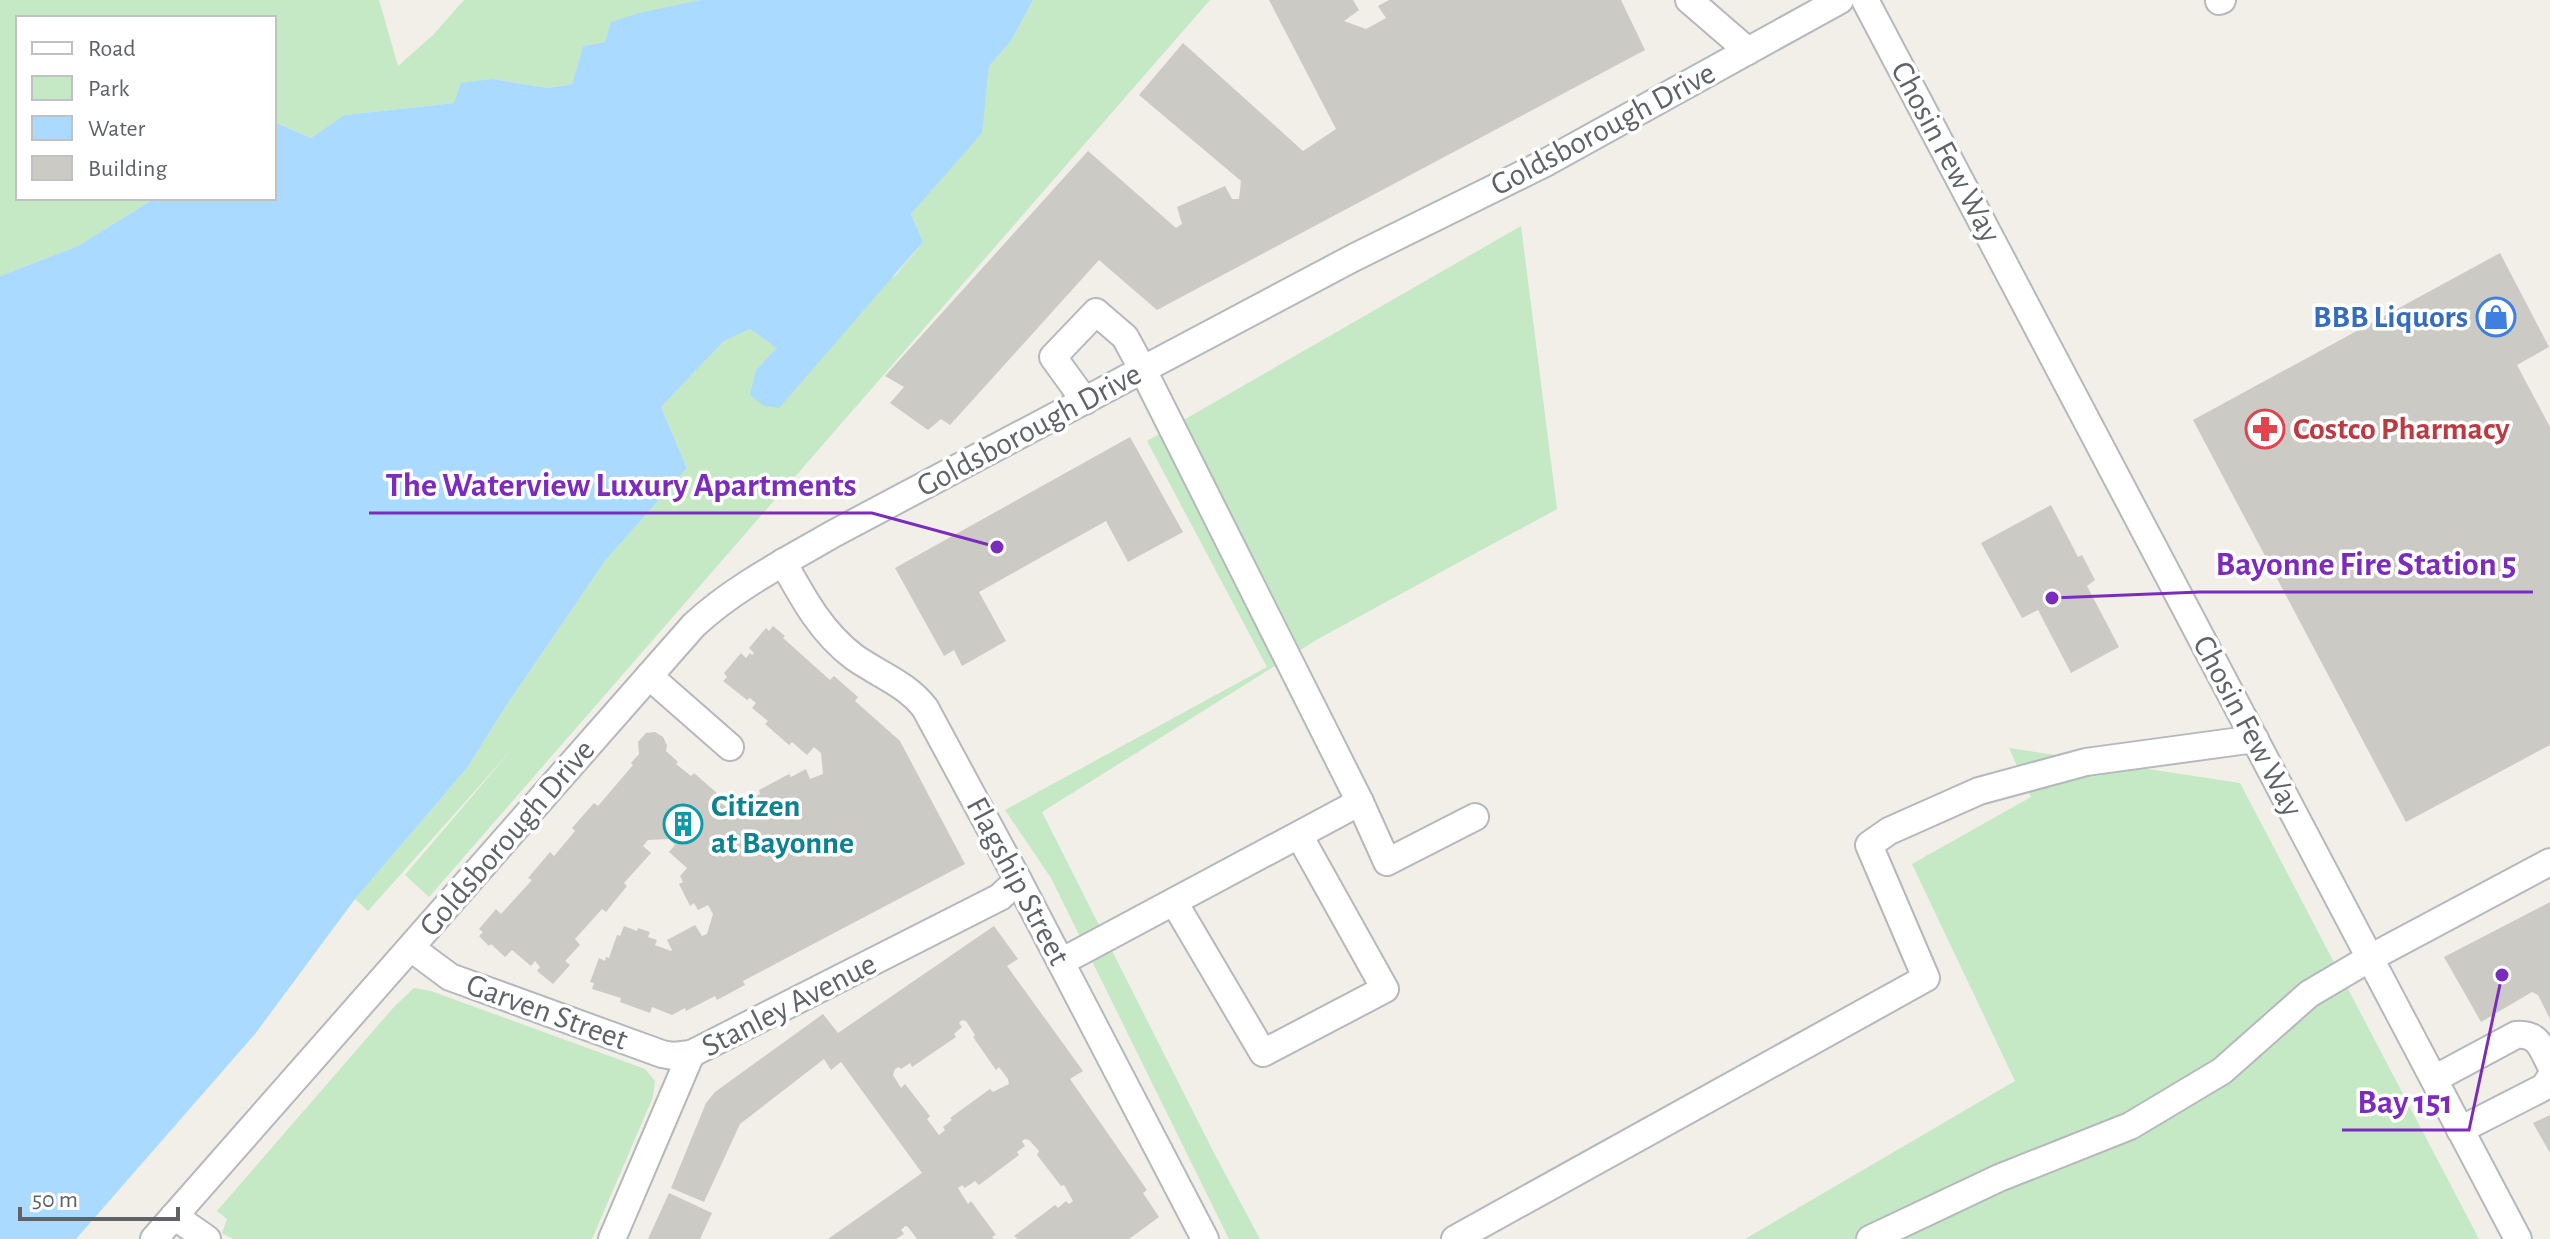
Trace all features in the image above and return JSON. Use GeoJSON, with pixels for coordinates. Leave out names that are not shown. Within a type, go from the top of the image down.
{"type":"FeatureCollection","features":[{"type":"Feature","properties":{"kind":"street"},"geometry":{"type":"LineString","coordinates":[[1689,0],[1748,51]]}},
{"type":"Feature","properties":{"kind":"street","name":"Goldsborough Drive"},"geometry":{"type":"LineString","coordinates":[[156,1238],[649,676],[706,614],[735,592],[783,562],[1353,258],[1545,163],[1840,0]]}},
{"type":"Feature","properties":{"kind":"street","name":"Chosin Few Way"},"geometry":{"type":"LineString","coordinates":[[1865,0],[2518,1239]]}},
{"type":"Feature","properties":{"kind":"street"},"geometry":{"type":"LineString","coordinates":[[1085,401],[1053,357],[1096,312],[1125,337],[1143,370],[1360,802],[1387,862],[1475,817]]}},
{"type":"Feature","properties":{"kind":"street","name":"Flagship Street"},"geometry":{"type":"LineString","coordinates":[[783,562],[812,614],[842,647],[918,699],[1061,962],[1196,1235]]}},
{"type":"Feature","properties":{"kind":"street"},"geometry":{"type":"LineString","coordinates":[[649,676],[730,747]]}},
{"type":"Feature","properties":{"kind":"street"},"geometry":{"type":"LineString","coordinates":[[1455,1239],[1926,978],[1869,845],[1889,831],[1979,791],[2086,762],[2255,739]]}},
{"type":"Feature","properties":{"kind":"street"},"geometry":{"type":"LineString","coordinates":[[1061,962],[1360,802]]}},
{"type":"Feature","properties":{"kind":"street"},"geometry":{"type":"LineString","coordinates":[[1174,902],[1263,1053],[1385,989],[1299,835]]}},
{"type":"Feature","properties":{"kind":"street"},"geometry":{"type":"LineString","coordinates":[[1870,1239],[1999,1178],[2130,1126],[2222,1071],[2309,994],[2550,862]]}},
{"type":"Feature","properties":{"kind":"street","name":"Stanley Avenue"},"geometry":{"type":"LineString","coordinates":[[612,1239],[691,1054],[1000,897],[1018,880]]}},
{"type":"Feature","properties":{"kind":"street","name":"Garven Street"},"geometry":{"type":"LineString","coordinates":[[411,948],[450,977],[662,1054],[691,1054]]}},
{"type":"Feature","properties":{"kind":"street"},"geometry":{"type":"LineString","coordinates":[[2434,1079],[2516,1035],[2527,1034],[2537,1039],[2550,1064]]}},
{"type":"Feature","properties":{"kind":"street"},"geometry":{"type":"LineString","coordinates":[[2460,1130],[2544,1087],[2550,1078]]}},
{"type":"Feature","properties":{"kind":"street"},"geometry":{"type":"LineString","coordinates":[[174,1216],[207,1239]]}},
{"type":"Feature","properties":{"kind":"green space"},"geometry":{"type":"Polygon","coordinates":[[[0,0],[379,0],[398,66],[433,35],[464,0],[700,0],[605,42],[583,46],[572,84],[548,88],[493,79],[454,103],[346,115],[311,138],[276,123],[276,16],[16,16],[16,200],[152,200],[78,246],[0,276],[0,0]]]}},
{"type":"Feature","properties":{"kind":"green space"},"geometry":{"type":"Polygon","coordinates":[[[1033,0],[1210,0],[429,897],[405,875],[514,747],[368,911],[355,899],[467,768],[605,561],[687,468],[661,407],[724,341],[750,329],[776,348],[756,370],[896,275],[923,242],[911,214],[981,133],[989,66],[1011,41],[1033,0]]]}},
{"type":"Feature","properties":{"kind":"green space"},"geometry":{"type":"Polygon","coordinates":[[[1521,226],[1557,509],[1318,639],[1042,812],[1260,1239],[1229,1239],[1051,878],[1005,810],[1267,667],[1147,441],[1521,226]]]}},
{"type":"Feature","properties":{"kind":"green space"},"geometry":{"type":"Polygon","coordinates":[[[2009,748],[2240,783],[2479,1239],[1745,1239],[2015,1081],[1912,864],[2031,797],[2009,748]]]}},
{"type":"Feature","properties":{"kind":"green space"},"geometry":{"type":"Polygon","coordinates":[[[414,988],[431,991],[645,1069],[655,1081],[653,1097],[592,1239],[233,1239],[222,1233],[227,1219],[217,1211],[393,1008],[414,988]]]}},
{"type":"Feature","properties":{"kind":"water"},"geometry":{"type":"Polygon","coordinates":[[[700,0],[1033,0],[1011,41],[989,66],[982,133],[911,214],[923,242],[779,408],[764,406],[750,395],[756,370],[776,348],[750,329],[724,341],[661,407],[687,468],[605,561],[467,768],[355,899],[255,1034],[76,1239],[0,1239],[0,276],[78,246],[152,200],[276,200],[276,123],[311,138],[345,115],[454,103],[461,83],[493,79],[548,88],[572,84],[583,46],[605,42],[611,22],[700,0]]]}},
{"type":"Feature","properties":{"kind":"building"},"geometry":{"type":"Polygon","coordinates":[[[1269,0],[1353,0],[1359,10],[1344,21],[1366,29],[1386,18],[1378,6],[1389,0],[1621,0],[1645,50],[1157,310],[1099,260],[950,425],[941,419],[928,430],[890,403],[904,387],[885,376],[1088,151],[1176,228],[1182,224],[1177,207],[1225,186],[1232,199],[1239,199],[1241,181],[1139,95],[1183,43],[1303,151],[1336,129],[1269,0]]]}},
{"type":"Feature","properties":{"kind":"building"},"geometry":{"type":"Polygon","coordinates":[[[2500,253],[2549,347],[2517,365],[2550,427],[2550,745],[2406,822],[2193,420],[2500,253]]]}},
{"type":"Feature","properties":{"kind":"building"},"geometry":{"type":"Polygon","coordinates":[[[1130,437],[1183,532],[1128,562],[1106,521],[979,592],[1006,641],[962,666],[954,650],[944,656],[895,568],[1130,437]]]}},
{"type":"Feature","properties":{"kind":"building"},"geometry":{"type":"Polygon","coordinates":[[[2051,505],[2078,557],[2082,555],[2095,580],[2087,586],[2119,647],[2071,673],[2038,610],[2022,618],[1981,543],[2051,505]]]}},
{"type":"Feature","properties":{"kind":"building","name":"Citizen at Bayonne"},"geometry":{"type":"Polygon","coordinates":[[[773,626],[830,680],[834,676],[858,697],[855,701],[900,741],[965,864],[743,981],[745,985],[717,1000],[715,996],[672,1015],[652,1007],[650,1013],[620,1002],[621,998],[592,989],[594,983],[590,982],[599,958],[605,961],[606,957],[609,958],[617,935],[620,936],[624,926],[650,932],[648,937],[657,940],[655,945],[671,951],[667,940],[695,925],[702,936],[707,934],[713,914],[708,905],[698,910],[694,903],[690,906],[679,884],[683,882],[680,876],[687,868],[669,852],[675,845],[669,839],[648,840],[643,846],[651,853],[624,883],[627,886],[606,912],[602,909],[575,939],[580,945],[565,961],[570,965],[553,984],[537,971],[540,967],[535,961],[531,966],[512,950],[505,957],[491,944],[489,946],[479,936],[483,932],[479,929],[496,909],[501,914],[532,880],[528,878],[550,852],[554,856],[575,831],[572,828],[594,803],[598,806],[633,765],[631,763],[639,754],[638,742],[646,733],[655,732],[663,737],[666,751],[678,762],[676,764],[691,776],[694,773],[718,794],[715,798],[731,811],[727,814],[734,819],[750,810],[746,801],[760,794],[759,790],[789,774],[791,777],[806,769],[810,779],[823,774],[821,753],[814,747],[807,755],[792,742],[789,745],[752,708],[756,703],[750,698],[747,700],[723,681],[727,677],[724,673],[741,653],[746,658],[750,653],[752,655],[754,653],[749,648],[766,628],[769,631],[773,626]]]}},
{"type":"Feature","properties":{"kind":"building"},"geometry":{"type":"Polygon","coordinates":[[[2550,902],[2550,1019],[2538,995],[2532,992],[2481,1022],[2444,957],[2550,902]]]}},
{"type":"Feature","properties":{"kind":"building"},"geometry":{"type":"Polygon","coordinates":[[[994,926],[1018,959],[1007,966],[1083,1071],[1070,1079],[1147,1190],[1143,1193],[1159,1217],[1129,1239],[1018,1239],[1014,1236],[1055,1205],[1058,1208],[1066,1201],[1069,1204],[1073,1201],[1064,1185],[1061,1186],[1037,1155],[1039,1151],[1025,1139],[1022,1141],[1025,1146],[1017,1152],[1019,1155],[979,1185],[975,1181],[965,1188],[962,1185],[958,1188],[996,1235],[992,1237],[994,1239],[917,1239],[905,1226],[901,1230],[904,1234],[896,1239],[828,1239],[922,1173],[841,1062],[831,1070],[824,1059],[740,1124],[704,1202],[671,1188],[706,1103],[715,1092],[823,1014],[838,1033],[994,926]],[[966,1021],[959,1023],[962,1027],[954,1034],[956,1037],[912,1067],[910,1063],[895,1069],[893,1075],[901,1088],[905,1084],[930,1116],[927,1119],[939,1135],[952,1120],[950,1118],[990,1089],[993,1092],[1009,1084],[973,1037],[975,1035],[966,1021]]]}},
{"type":"Feature","properties":{"kind":"building"},"geometry":{"type":"Polygon","coordinates":[[[2550,1115],[2550,1153],[2533,1123],[2550,1115]]]}},
{"type":"Feature","properties":{"kind":"building"},"geometry":{"type":"Polygon","coordinates":[[[669,1193],[712,1213],[700,1239],[648,1239],[669,1193]]]}},
{"type":"Feature","properties":{"kind":"place","name":"BBB Liquors"},"geometry":{"type":"Point","coordinates":[2496,317]}},
{"type":"Feature","properties":{"kind":"place","name":"Costco Pharmacy"},"geometry":{"type":"Point","coordinates":[2265,429]}},
{"type":"Feature","properties":{"kind":"place","name":"The Waterview Luxury Apartments"},"geometry":{"type":"Point","coordinates":[997,547]}},
{"type":"Feature","properties":{"kind":"place","name":"Bayonne Fire Station 5"},"geometry":{"type":"Point","coordinates":[2052,598]}},
{"type":"Feature","properties":{"kind":"place","name":"Citizen at Bayonne"},"geometry":{"type":"Point","coordinates":[683,824]}},
{"type":"Feature","properties":{"kind":"place","name":"Bay 151"},"geometry":{"type":"Point","coordinates":[2502,975]}}]}
